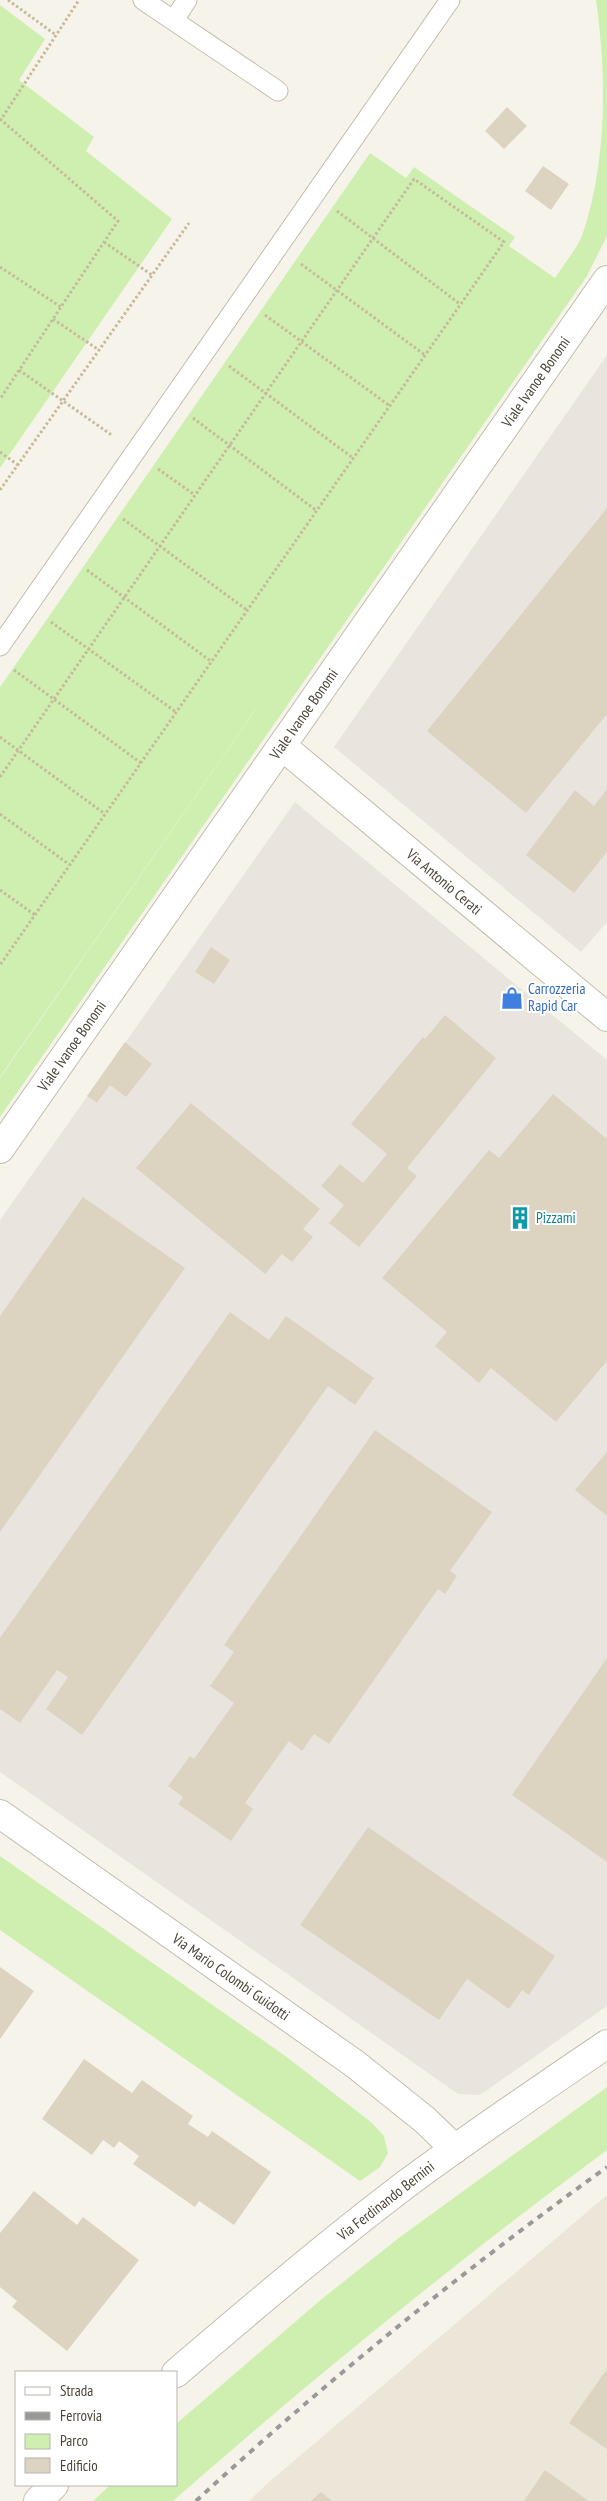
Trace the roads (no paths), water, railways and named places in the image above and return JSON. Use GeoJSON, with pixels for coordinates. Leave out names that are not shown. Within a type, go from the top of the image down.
{"type":"FeatureCollection","features":[{"type":"Feature","properties":{"kind":"street","name":"Viale Ivanoe Bonomi"},"geometry":{"type":"LineString","coordinates":[[0,1148],[607,280]]}},
{"type":"Feature","properties":{"kind":"street","name":"Via Antonio Cerati"},"geometry":{"type":"LineString","coordinates":[[282,746],[607,1018]]}},
{"type":"Feature","properties":{"kind":"street","name":"Via Mario Colombi Guidotti"},"geometry":{"type":"LineString","coordinates":[[0,1814],[355,2064],[425,2120],[455,2149]]}},
{"type":"Feature","properties":{"kind":"street","name":"Via Ferdinando Bernini"},"geometry":{"type":"LineString","coordinates":[[178,2371],[305,2264],[455,2149],[607,2044]]}},
{"type":"Feature","properties":{"kind":"street"},"geometry":{"type":"LineString","coordinates":[[38,2501],[53,2486]]}},
{"type":"Feature","properties":{"kind":"lane"},"geometry":{"type":"LineString","coordinates":[[143,0],[278,91]]}},
{"type":"Feature","properties":{"kind":"lane"},"geometry":{"type":"LineString","coordinates":[[174,20],[187,0]]}},
{"type":"Feature","properties":{"kind":"lane"},"geometry":{"type":"LineString","coordinates":[[0,646],[450,0]]}},
{"type":"Feature","properties":{"kind":"railway"},"geometry":{"type":"LineString","coordinates":[[196,2501],[345,2370],[448,2286],[607,2167]]}},
{"type":"Feature","properties":{"kind":"place","name":"Carrozzeria Rapid Car"},"geometry":{"type":"Point","coordinates":[512,998]}},
{"type":"Feature","properties":{"kind":"place","name":"Pizzami"},"geometry":{"type":"Point","coordinates":[520,1218]}}]}
